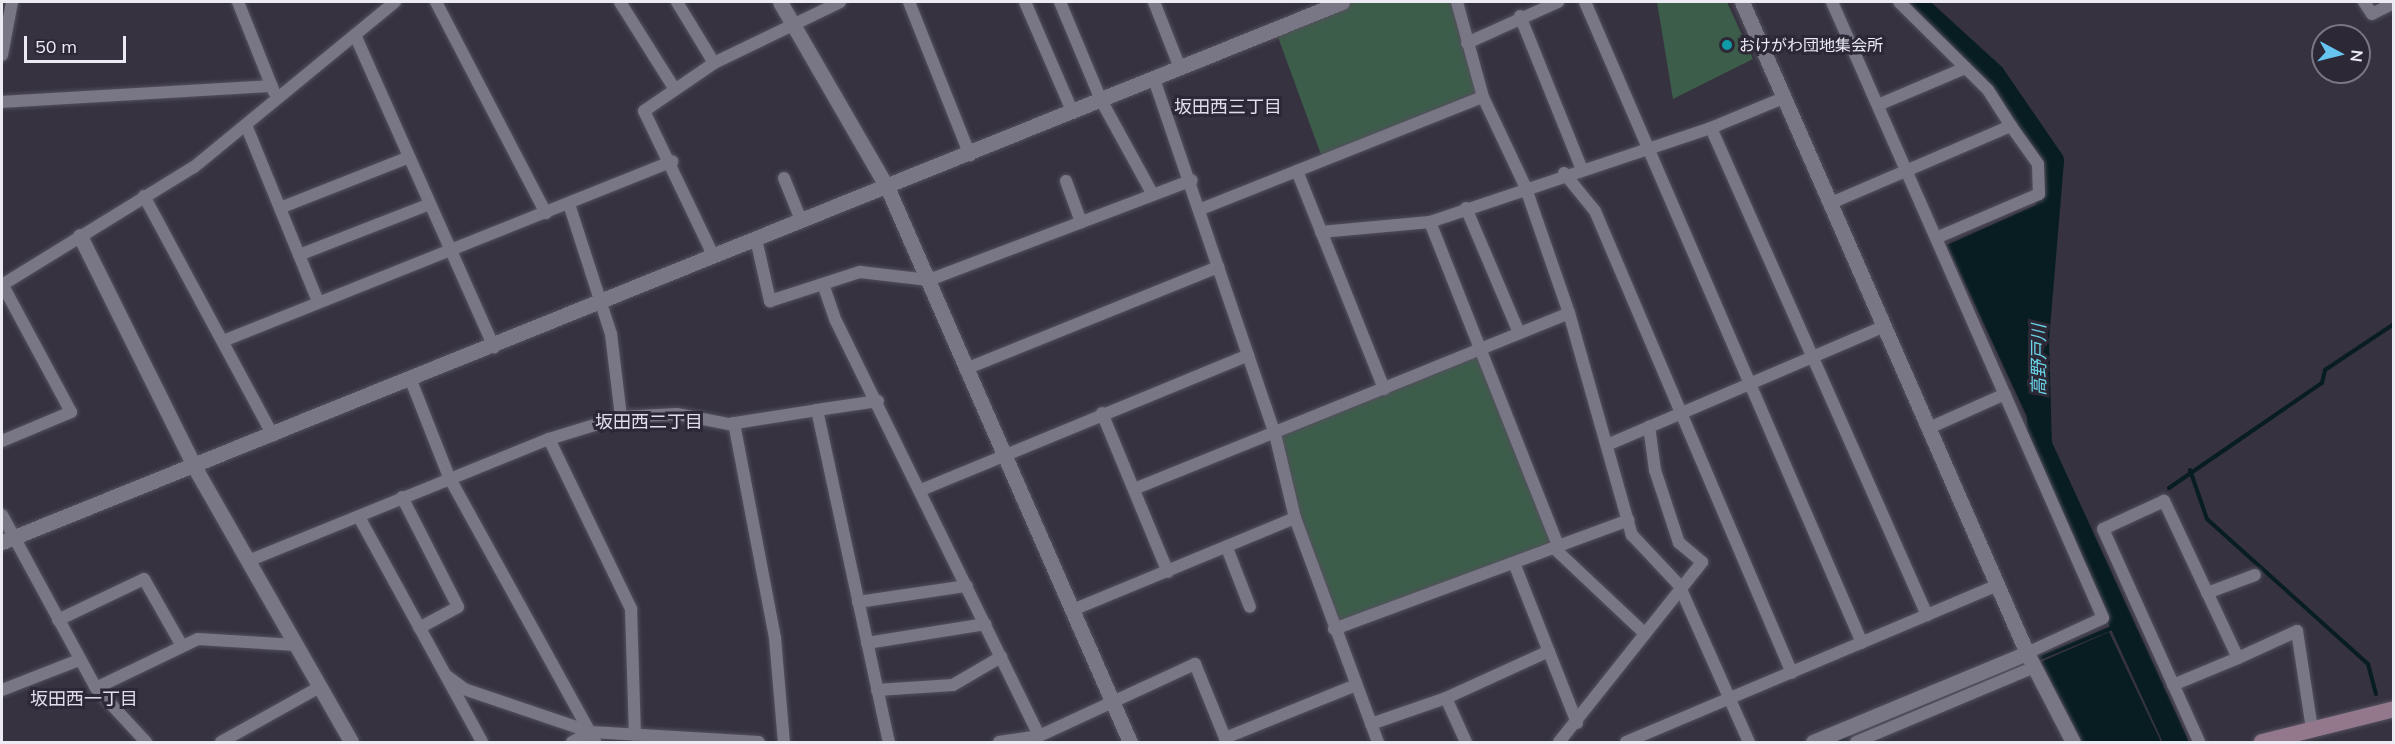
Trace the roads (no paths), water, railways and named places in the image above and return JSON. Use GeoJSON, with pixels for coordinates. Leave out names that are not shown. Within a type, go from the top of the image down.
{"type":"FeatureCollection","features":[{"type":"Feature","properties":{"kind":"main road"},"geometry":{"type":"LineString","coordinates":[[2262,742],[2394,709]]}},
{"type":"Feature","properties":{"kind":"street"},"geometry":{"type":"LineString","coordinates":[[2,51],[12,2]]}},
{"type":"Feature","properties":{"kind":"street"},"geometry":{"type":"LineString","coordinates":[[238,2],[276,99]]}},
{"type":"Feature","properties":{"kind":"street"},"geometry":{"type":"LineString","coordinates":[[2,441],[71,412],[2,285],[194,167],[395,2]]}},
{"type":"Feature","properties":{"kind":"street"},"geometry":{"type":"LineString","coordinates":[[436,2],[546,213]]}},
{"type":"Feature","properties":{"kind":"street"},"geometry":{"type":"LineString","coordinates":[[620,2],[674,88]]}},
{"type":"Feature","properties":{"kind":"street"},"geometry":{"type":"LineString","coordinates":[[677,2],[714,63]]}},
{"type":"Feature","properties":{"kind":"street"},"geometry":{"type":"LineString","coordinates":[[780,2],[888,189],[1114,697],[1130,742]]}},
{"type":"Feature","properties":{"kind":"street"},"geometry":{"type":"LineString","coordinates":[[714,256],[672,162],[644,111],[674,88],[714,63],[840,2]]}},
{"type":"Feature","properties":{"kind":"street"},"geometry":{"type":"LineString","coordinates":[[909,2],[970,155]]}},
{"type":"Feature","properties":{"kind":"street"},"geometry":{"type":"LineString","coordinates":[[1025,2],[1073,113]]}},
{"type":"Feature","properties":{"kind":"street"},"geometry":{"type":"LineString","coordinates":[[1060,2],[1101,100],[1153,195]]}},
{"type":"Feature","properties":{"kind":"street"},"geometry":{"type":"LineString","coordinates":[[1154,2],[1180,68]]}},
{"type":"Feature","properties":{"kind":"street"},"geometry":{"type":"LineString","coordinates":[[7,539],[195,468],[410,378],[494,347],[600,301],[801,220],[888,189],[1342,2]]}},
{"type":"Feature","properties":{"kind":"street"},"geometry":{"type":"LineString","coordinates":[[1457,2],[1483,97],[1525,186],[1569,313],[1632,535],[1679,585],[1749,742]]}},
{"type":"Feature","properties":{"kind":"street"},"geometry":{"type":"LineString","coordinates":[[1467,43],[1520,16],[1558,2]]}},
{"type":"Feature","properties":{"kind":"street"},"geometry":{"type":"LineString","coordinates":[[1586,2],[1862,643]]}},
{"type":"Feature","properties":{"kind":"street"},"geometry":{"type":"LineString","coordinates":[[1742,2],[1996,585],[2030,660],[2073,742]]}},
{"type":"Feature","properties":{"kind":"street"},"geometry":{"type":"LineString","coordinates":[[1832,2],[2103,618],[2030,660],[1856,742]]}},
{"type":"Feature","properties":{"kind":"street"},"geometry":{"type":"LineString","coordinates":[[1899,2],[1965,68],[2038,164],[2039,194],[1936,238]]}},
{"type":"Feature","properties":{"kind":"street"},"geometry":{"type":"LineString","coordinates":[[2364,2],[2372,14],[2394,3]]}},
{"type":"Feature","properties":{"kind":"street"},"geometry":{"type":"LineString","coordinates":[[1520,16],[1581,167]]}},
{"type":"Feature","properties":{"kind":"street"},"geometry":{"type":"LineString","coordinates":[[355,35],[447,251],[494,347]]}},
{"type":"Feature","properties":{"kind":"street"},"geometry":{"type":"LineString","coordinates":[[1878,105],[1965,68]]}},
{"type":"Feature","properties":{"kind":"street"},"geometry":{"type":"LineString","coordinates":[[1154,79],[1192,180],[1218,267],[1275,434],[1295,518],[1334,629],[1378,742]]}},
{"type":"Feature","properties":{"kind":"street"},"geometry":{"type":"LineString","coordinates":[[2,102],[272,86]]}},
{"type":"Feature","properties":{"kind":"street"},"geometry":{"type":"LineString","coordinates":[[1201,209],[1483,97]]}},
{"type":"Feature","properties":{"kind":"street"},"geometry":{"type":"LineString","coordinates":[[1322,232],[1430,222],[1581,167],[1649,149],[1711,128],[1783,98]]}},
{"type":"Feature","properties":{"kind":"street"},"geometry":{"type":"LineString","coordinates":[[246,125],[318,301]]}},
{"type":"Feature","properties":{"kind":"street"},"geometry":{"type":"LineString","coordinates":[[1831,203],[2011,126]]}},
{"type":"Feature","properties":{"kind":"street"},"geometry":{"type":"LineString","coordinates":[[1711,128],[1927,615]]}},
{"type":"Feature","properties":{"kind":"street"},"geometry":{"type":"LineString","coordinates":[[280,208],[407,158]]}},
{"type":"Feature","properties":{"kind":"street"},"geometry":{"type":"LineString","coordinates":[[222,341],[672,162]]}},
{"type":"Feature","properties":{"kind":"street"},"geometry":{"type":"LineString","coordinates":[[1297,171],[1384,388]]}},
{"type":"Feature","properties":{"kind":"street"},"geometry":{"type":"LineString","coordinates":[[1564,173],[1595,211],[1792,673]]}},
{"type":"Feature","properties":{"kind":"street"},"geometry":{"type":"LineString","coordinates":[[784,178],[801,220]]}},
{"type":"Feature","properties":{"kind":"street"},"geometry":{"type":"LineString","coordinates":[[756,239],[770,301],[860,272],[929,280],[1192,180]]}},
{"type":"Feature","properties":{"kind":"street"},"geometry":{"type":"LineString","coordinates":[[1066,181],[1081,222]]}},
{"type":"Feature","properties":{"kind":"street"},"geometry":{"type":"LineString","coordinates":[[144,196],[273,436]]}},
{"type":"Feature","properties":{"kind":"street"},"geometry":{"type":"LineString","coordinates":[[569,204],[610,334],[621,417]]}},
{"type":"Feature","properties":{"kind":"street"},"geometry":{"type":"LineString","coordinates":[[299,255],[427,205]]}},
{"type":"Feature","properties":{"kind":"street"},"geometry":{"type":"LineString","coordinates":[[1466,208],[1519,333]]}},
{"type":"Feature","properties":{"kind":"street"},"geometry":{"type":"LineString","coordinates":[[1430,222],[1557,548],[1644,633]]}},
{"type":"Feature","properties":{"kind":"street"},"geometry":{"type":"LineString","coordinates":[[80,236],[195,468],[351,742]]}},
{"type":"Feature","properties":{"kind":"street"},"geometry":{"type":"LineString","coordinates":[[968,368],[1218,267]]}},
{"type":"Feature","properties":{"kind":"street"},"geometry":{"type":"LineString","coordinates":[[823,284],[836,321],[878,401],[1001,657],[1045,737]]}},
{"type":"Feature","properties":{"kind":"street"},"geometry":{"type":"LineString","coordinates":[[1134,489],[1275,434],[1569,313]]}},
{"type":"Feature","properties":{"kind":"street"},"geometry":{"type":"LineString","coordinates":[[1607,445],[1884,326]]}},
{"type":"Feature","properties":{"kind":"street"},"geometry":{"type":"LineString","coordinates":[[921,490],[1102,413],[1248,355]]}},
{"type":"Feature","properties":{"kind":"street"},"geometry":{"type":"LineString","coordinates":[[410,378],[449,477],[593,737]]}},
{"type":"Feature","properties":{"kind":"street"},"geometry":{"type":"LineString","coordinates":[[1929,428],[2005,394]]}},
{"type":"Feature","properties":{"kind":"street"},"geometry":{"type":"LineString","coordinates":[[248,561],[359,517],[449,477],[549,439],[621,417],[677,414],[734,423],[878,401]]}},
{"type":"Feature","properties":{"kind":"street"},"geometry":{"type":"LineString","coordinates":[[817,410],[889,742]]}},
{"type":"Feature","properties":{"kind":"street"},"geometry":{"type":"LineString","coordinates":[[1102,413],[1168,572]]}},
{"type":"Feature","properties":{"kind":"street"},"geometry":{"type":"LineString","coordinates":[[734,423],[775,638],[784,742]]}},
{"type":"Feature","properties":{"kind":"street"},"geometry":{"type":"LineString","coordinates":[[1559,742],[1577,723],[1679,585],[1702,562],[1679,543],[1655,470],[1649,426]]}},
{"type":"Feature","properties":{"kind":"street"},"geometry":{"type":"LineString","coordinates":[[549,439],[631,609],[635,735]]}},
{"type":"Feature","properties":{"kind":"street"},"geometry":{"type":"LineString","coordinates":[[402,497],[458,607],[419,628]]}},
{"type":"Feature","properties":{"kind":"street"},"geometry":{"type":"LineString","coordinates":[[2199,742],[2103,529],[2164,501],[2238,658]]}},
{"type":"Feature","properties":{"kind":"street"},"geometry":{"type":"LineString","coordinates":[[2,515],[7,539],[58,620],[96,688],[146,742]]}},
{"type":"Feature","properties":{"kind":"street"},"geometry":{"type":"LineString","coordinates":[[359,517],[482,742]]}},
{"type":"Feature","properties":{"kind":"street"},"geometry":{"type":"LineString","coordinates":[[1075,609],[1295,518]]}},
{"type":"Feature","properties":{"kind":"street"},"geometry":{"type":"LineString","coordinates":[[1334,629],[1628,520]]}},
{"type":"Feature","properties":{"kind":"street"},"geometry":{"type":"LineString","coordinates":[[1227,548],[1250,607]]}},
{"type":"Feature","properties":{"kind":"street"},"geometry":{"type":"LineString","coordinates":[[1514,564],[1577,723]]}},
{"type":"Feature","properties":{"kind":"street"},"geometry":{"type":"LineString","coordinates":[[2207,593],[2255,575]]}},
{"type":"Feature","properties":{"kind":"street"},"geometry":{"type":"LineString","coordinates":[[58,620],[144,579],[181,644]]}},
{"type":"Feature","properties":{"kind":"street"},"geometry":{"type":"LineString","coordinates":[[1626,742],[1996,585]]}},
{"type":"Feature","properties":{"kind":"street"},"geometry":{"type":"LineString","coordinates":[[858,602],[967,586]]}},
{"type":"Feature","properties":{"kind":"street"},"geometry":{"type":"LineString","coordinates":[[867,643],[985,624]]}},
{"type":"Feature","properties":{"kind":"street"},"geometry":{"type":"LineString","coordinates":[[2173,685],[2297,632],[2312,729]]}},
{"type":"Feature","properties":{"kind":"street"},"geometry":{"type":"LineString","coordinates":[[96,688],[181,644],[198,639],[296,645]]}},
{"type":"Feature","properties":{"kind":"street"},"geometry":{"type":"LineString","coordinates":[[1371,724],[1446,698],[1548,651]]}},
{"type":"Feature","properties":{"kind":"street"},"geometry":{"type":"LineString","coordinates":[[878,690],[953,685],[1001,657]]}},
{"type":"Feature","properties":{"kind":"street"},"geometry":{"type":"LineString","coordinates":[[2,690],[79,660]]}},
{"type":"Feature","properties":{"kind":"street"},"geometry":{"type":"LineString","coordinates":[[1813,742],[2030,660]]}},
{"type":"Feature","properties":{"kind":"street"},"geometry":{"type":"LineString","coordinates":[[999,742],[1045,737],[1114,697],[1196,664],[1225,738],[1356,685]]}},
{"type":"Feature","properties":{"kind":"street"},"geometry":{"type":"LineString","coordinates":[[447,676],[464,689],[593,737]]}},
{"type":"Feature","properties":{"kind":"street"},"geometry":{"type":"LineString","coordinates":[[221,742],[320,687]]}},
{"type":"Feature","properties":{"kind":"street"},"geometry":{"type":"LineString","coordinates":[[1446,698],[1466,742]]}},
{"type":"Feature","properties":{"kind":"street"},"geometry":{"type":"LineString","coordinates":[[572,742],[593,737],[635,735],[759,742]]}},
{"type":"Feature","properties":{"kind":"waterway","name":"高野戸川"},"geometry":{"type":"LineString","coordinates":[[1913,2],[1993,75],[2052,161],[2037,340],[2040,445],[2176,742]]}},
{"type":"Feature","properties":{"kind":"waterway"},"geometry":{"type":"LineString","coordinates":[[2169,488],[2322,383],[2325,370],[2394,324]]}},
{"type":"Feature","properties":{"kind":"waterway"},"geometry":{"type":"LineString","coordinates":[[2190,470],[2207,519],[2368,664],[2376,694]]}},
{"type":"Feature","properties":{"kind":"waterway"},"geometry":{"type":"LineString","coordinates":[[2035,660],[2124,623]]}},
{"type":"Feature","properties":{"kind":"waterway"},"geometry":{"type":"LineString","coordinates":[[1835,742],[2028,662]]}},
{"type":"Feature","properties":{"kind":"place","name":"おけがわ団地集会所"},"geometry":{"type":"Point","coordinates":[1727,45]}},
{"type":"Feature","properties":{"kind":"district","name":"坂田西三丁目"},"geometry":{"type":"Point","coordinates":[1228,107]}},
{"type":"Feature","properties":{"kind":"district","name":"坂田西二丁目"},"geometry":{"type":"Point","coordinates":[649,422]}},
{"type":"Feature","properties":{"kind":"district","name":"坂田西一丁目"},"geometry":{"type":"Point","coordinates":[84,699]}}]}
